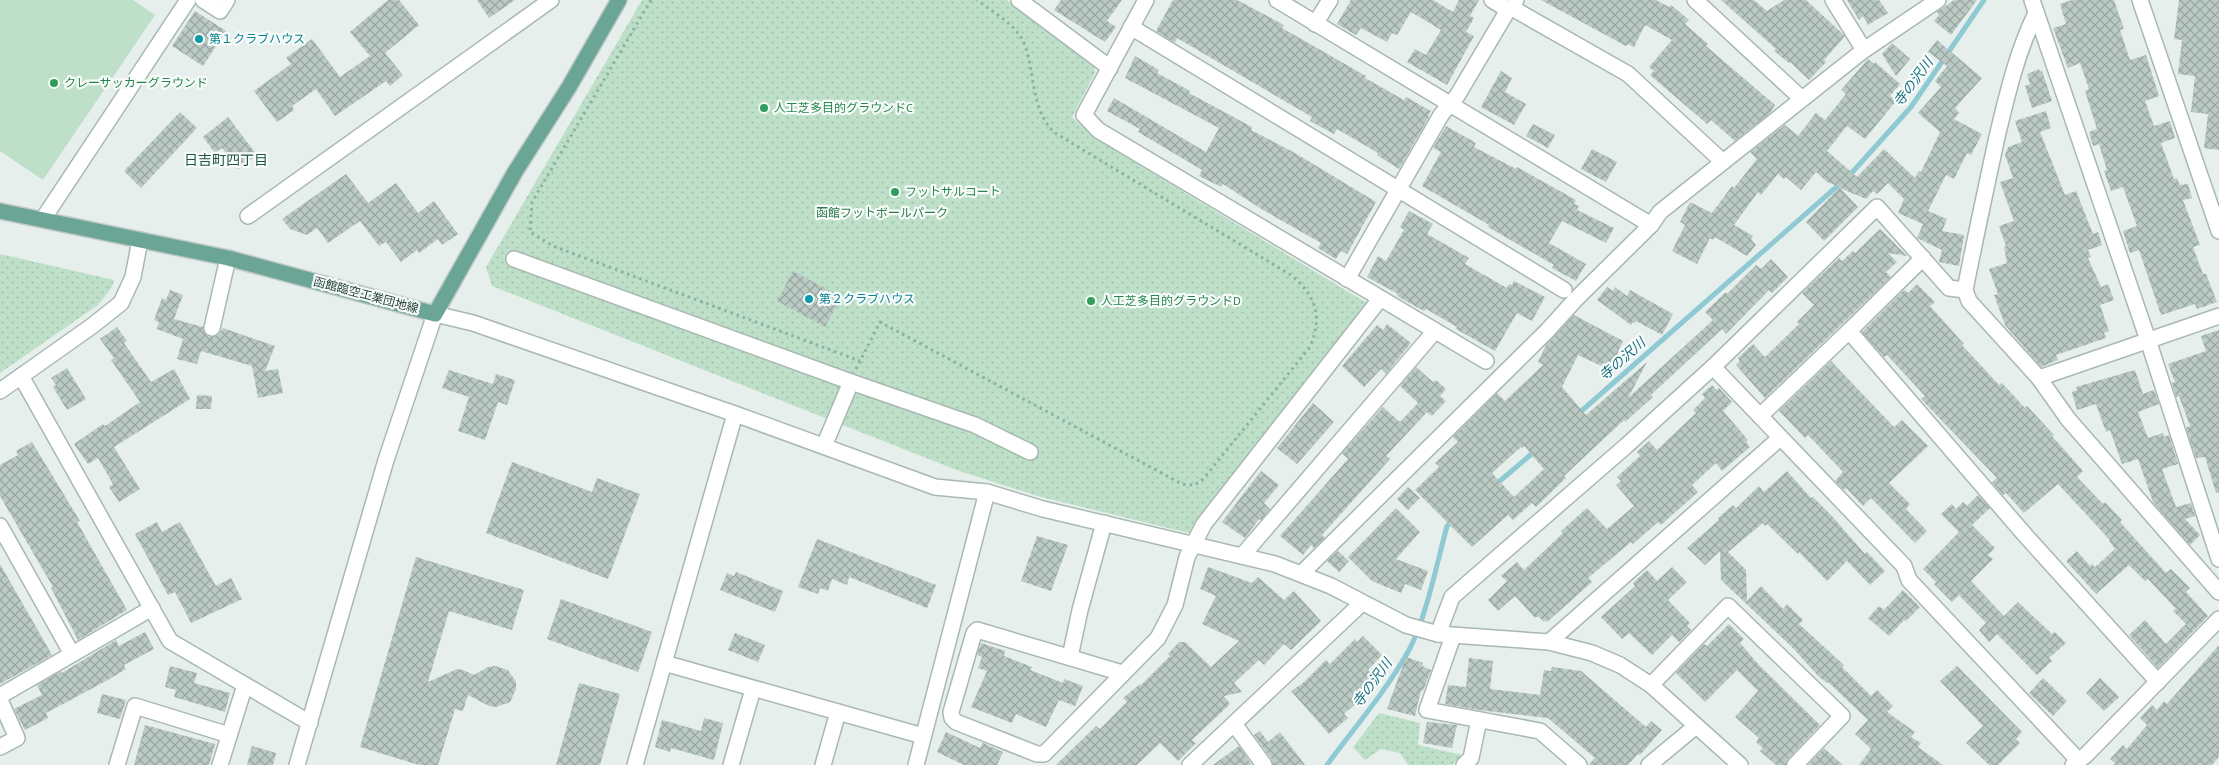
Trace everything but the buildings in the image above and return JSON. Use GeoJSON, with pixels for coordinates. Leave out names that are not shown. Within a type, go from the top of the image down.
{"type":"FeatureCollection","features":[{"type":"Feature","properties":{"kind":"main road","name":"函館臨空工業団地線"},"geometry":{"type":"LineString","coordinates":[[0,211],[228,258],[435,314],[515,172],[569,87],[619,0]]}},
{"type":"Feature","properties":{"kind":"street"},"geometry":{"type":"LineString","coordinates":[[43,219],[188,0]]}},
{"type":"Feature","properties":{"kind":"street"},"geometry":{"type":"LineString","coordinates":[[203,0],[220,11],[227,0]]}},
{"type":"Feature","properties":{"kind":"street"},"geometry":{"type":"LineString","coordinates":[[248,216],[549,0]]}},
{"type":"Feature","properties":{"kind":"street"},"geometry":{"type":"LineString","coordinates":[[1019,0],[1110,68]]}},
{"type":"Feature","properties":{"kind":"street"},"geometry":{"type":"LineString","coordinates":[[1146,0],[1084,114],[1098,130],[1486,361]]}},
{"type":"Feature","properties":{"kind":"street"},"geometry":{"type":"LineString","coordinates":[[1276,0],[1651,225]]}},
{"type":"Feature","properties":{"kind":"street"},"geometry":{"type":"LineString","coordinates":[[1315,24],[1330,0]]}},
{"type":"Feature","properties":{"kind":"street"},"geometry":{"type":"LineString","coordinates":[[1492,0],[1512,6],[1628,74],[1723,162]]}},
{"type":"Feature","properties":{"kind":"street"},"geometry":{"type":"LineString","coordinates":[[1695,0],[1802,99]]}},
{"type":"Feature","properties":{"kind":"street"},"geometry":{"type":"LineString","coordinates":[[1833,0],[1864,50]]}},
{"type":"Feature","properties":{"kind":"street"},"geometry":{"type":"LineString","coordinates":[[1302,573],[1515,364],[1651,225],[1660,212],[1864,50],[1938,0]]}},
{"type":"Feature","properties":{"kind":"street"},"geometry":{"type":"LineString","coordinates":[[2140,0],[2219,231]]}},
{"type":"Feature","properties":{"kind":"street"},"geometry":{"type":"LineString","coordinates":[[1347,279],[1441,115],[1457,96],[1512,6]]}},
{"type":"Feature","properties":{"kind":"street"},"geometry":{"type":"LineString","coordinates":[[2034,7],[2006,102],[1982,204],[1965,290],[1969,301],[2039,378],[2068,420],[2219,592]]}},
{"type":"Feature","properties":{"kind":"street"},"geometry":{"type":"LineString","coordinates":[[2034,7],[2148,340],[2219,559]]}},
{"type":"Feature","properties":{"kind":"street"},"geometry":{"type":"LineString","coordinates":[[1131,27],[1564,290]]}},
{"type":"Feature","properties":{"kind":"street"},"geometry":{"type":"LineString","coordinates":[[1579,765],[1540,731],[1427,710],[1440,634],[1452,597],[1626,446],[1713,367],[1877,207],[1949,288],[1965,290]]}},
{"type":"Feature","properties":{"kind":"street"},"geometry":{"type":"LineString","coordinates":[[0,390],[92,326],[121,303],[133,277],[140,240]]}},
{"type":"Feature","properties":{"kind":"street"},"geometry":{"type":"LineString","coordinates":[[212,328],[228,258]]}},
{"type":"Feature","properties":{"kind":"street"},"geometry":{"type":"LineString","coordinates":[[1760,416],[1923,258]]}},
{"type":"Feature","properties":{"kind":"street"},"geometry":{"type":"LineString","coordinates":[[514,259],[851,382],[975,425],[1030,452]]}},
{"type":"Feature","properties":{"kind":"street"},"geometry":{"type":"LineString","coordinates":[[1122,673],[977,630],[974,633],[951,712],[952,718],[956,722],[1037,754],[1044,754],[1158,638],[1175,605],[1187,557],[1204,524],[1380,299]]}},
{"type":"Feature","properties":{"kind":"street"},"geometry":{"type":"LineString","coordinates":[[297,765],[386,460],[435,314],[473,323],[735,414],[935,487],[987,492],[1043,509],[1275,564],[1302,573],[1406,625],[1440,634],[1550,642],[1592,654],[1620,665],[1651,685],[1740,765]]}},
{"type":"Feature","properties":{"kind":"street"},"geometry":{"type":"LineString","coordinates":[[2039,378],[2219,316]]}},
{"type":"Feature","properties":{"kind":"street"},"geometry":{"type":"LineString","coordinates":[[1242,556],[1435,331]]}},
{"type":"Feature","properties":{"kind":"street"},"geometry":{"type":"LineString","coordinates":[[1849,331],[2025,535],[2158,682]]}},
{"type":"Feature","properties":{"kind":"street"},"geometry":{"type":"LineString","coordinates":[[1713,367],[1904,566],[1909,580],[2076,762],[2086,755],[2219,619]]}},
{"type":"Feature","properties":{"kind":"street"},"geometry":{"type":"LineString","coordinates":[[21,376],[170,642],[310,723]]}},
{"type":"Feature","properties":{"kind":"street"},"geometry":{"type":"LineString","coordinates":[[824,446],[851,382]]}},
{"type":"Feature","properties":{"kind":"street"},"geometry":{"type":"LineString","coordinates":[[635,765],[735,414]]}},
{"type":"Feature","properties":{"kind":"street"},"geometry":{"type":"LineString","coordinates":[[1550,642],[1780,438]]}},
{"type":"Feature","properties":{"kind":"street"},"geometry":{"type":"LineString","coordinates":[[916,765],[987,492]]}},
{"type":"Feature","properties":{"kind":"street"},"geometry":{"type":"LineString","coordinates":[[1070,658],[1080,610],[1104,523]]}},
{"type":"Feature","properties":{"kind":"street"},"geometry":{"type":"LineString","coordinates":[[0,526],[72,654]]}},
{"type":"Feature","properties":{"kind":"street"},"geometry":{"type":"LineString","coordinates":[[1190,765],[1362,603]]}},
{"type":"Feature","properties":{"kind":"street"},"geometry":{"type":"LineString","coordinates":[[1651,685],[1728,606],[1842,716],[1795,765]]}},
{"type":"Feature","properties":{"kind":"street"},"geometry":{"type":"LineString","coordinates":[[0,696],[152,608]]}},
{"type":"Feature","properties":{"kind":"street"},"geometry":{"type":"LineString","coordinates":[[664,663],[923,736]]}},
{"type":"Feature","properties":{"kind":"street"},"geometry":{"type":"LineString","coordinates":[[220,765],[245,685]]}},
{"type":"Feature","properties":{"kind":"street"},"geometry":{"type":"LineString","coordinates":[[731,765],[753,689]]}},
{"type":"Feature","properties":{"kind":"street"},"geometry":{"type":"LineString","coordinates":[[0,700],[16,738],[0,747]]}},
{"type":"Feature","properties":{"kind":"street"},"geometry":{"type":"LineString","coordinates":[[117,765],[134,706],[229,735]]}},
{"type":"Feature","properties":{"kind":"street"},"geometry":{"type":"LineString","coordinates":[[823,765],[838,712]]}},
{"type":"Feature","properties":{"kind":"street"},"geometry":{"type":"LineString","coordinates":[[1464,765],[1471,758],[1479,720]]}},
{"type":"Feature","properties":{"kind":"street"},"geometry":{"type":"LineString","coordinates":[[1234,725],[1264,765]]}},
{"type":"Feature","properties":{"kind":"street"},"geometry":{"type":"LineString","coordinates":[[1649,765],[1696,726]]}},
{"type":"Feature","properties":{"kind":"path"},"geometry":{"type":"LineString","coordinates":[[651,0],[532,202],[530,232],[553,246],[860,361],[880,322],[1182,484],[1192,486],[1199,483],[1310,346],[1316,329],[1317,317],[1310,293],[1291,275],[1048,127],[1040,108],[1021,38],[1012,26],[977,0]]}},
{"type":"Feature","properties":{"kind":"green space","name":"クレーサッカーグラウンド"},"geometry":{"type":"Polygon","coordinates":[[[0,0],[133,0],[155,15],[43,180],[0,151],[0,0]]]}},
{"type":"Feature","properties":{"kind":"green space","name":"函館フットボールパーク"},"geometry":{"type":"Polygon","coordinates":[[[642,0],[1007,0],[1094,65],[1095,73],[1072,117],[1093,137],[1370,305],[1193,534],[1041,497],[959,471],[492,286],[486,267],[642,0]]]}},
{"type":"Feature","properties":{"kind":"green space"},"geometry":{"type":"Polygon","coordinates":[[[0,254],[114,280],[112,287],[98,305],[0,373],[0,254]]]}},
{"type":"Feature","properties":{"kind":"green space"},"geometry":{"type":"Polygon","coordinates":[[[1379,713],[1420,723],[1418,745],[1462,755],[1452,765],[1408,765],[1400,753],[1381,749],[1365,760],[1353,747],[1379,713]]]}},
{"type":"Feature","properties":{"kind":"waterway","name":"寺の沢川"},"geometry":{"type":"LineString","coordinates":[[1848,177],[1911,107],[1984,0]]}},
{"type":"Feature","properties":{"kind":"waterway","name":"寺の沢川"},"geometry":{"type":"LineString","coordinates":[[1578,414],[1842,182]]}},
{"type":"Feature","properties":{"kind":"waterway","name":"寺の沢川"},"geometry":{"type":"LineString","coordinates":[[1494,486],[1535,451]]}},
{"type":"Feature","properties":{"kind":"waterway","name":"寺の沢川"},"geometry":{"type":"LineString","coordinates":[[1327,765],[1381,694],[1409,650],[1426,606],[1447,526],[1454,521]]}},
{"type":"Feature","properties":{"kind":"place","name":"第１クラブハウス"},"geometry":{"type":"Point","coordinates":[199,39]}},
{"type":"Feature","properties":{"kind":"place","name":"クレーサッカーグラウンド"},"geometry":{"type":"Point","coordinates":[54,83]}},
{"type":"Feature","properties":{"kind":"place","name":"人工芝多目的グラウンドC"},"geometry":{"type":"Point","coordinates":[764,108]}},
{"type":"Feature","properties":{"kind":"place","name":"フットサルコート"},"geometry":{"type":"Point","coordinates":[895,192]}},
{"type":"Feature","properties":{"kind":"place","name":"第２クラブハウス"},"geometry":{"type":"Point","coordinates":[809,299]}},
{"type":"Feature","properties":{"kind":"place","name":"人工芝多目的グラウンドD"},"geometry":{"type":"Point","coordinates":[1091,301]}},
{"type":"Feature","properties":{"kind":"district","name":"日吉町四丁目"},"geometry":{"type":"Point","coordinates":[226,160]}}]}
